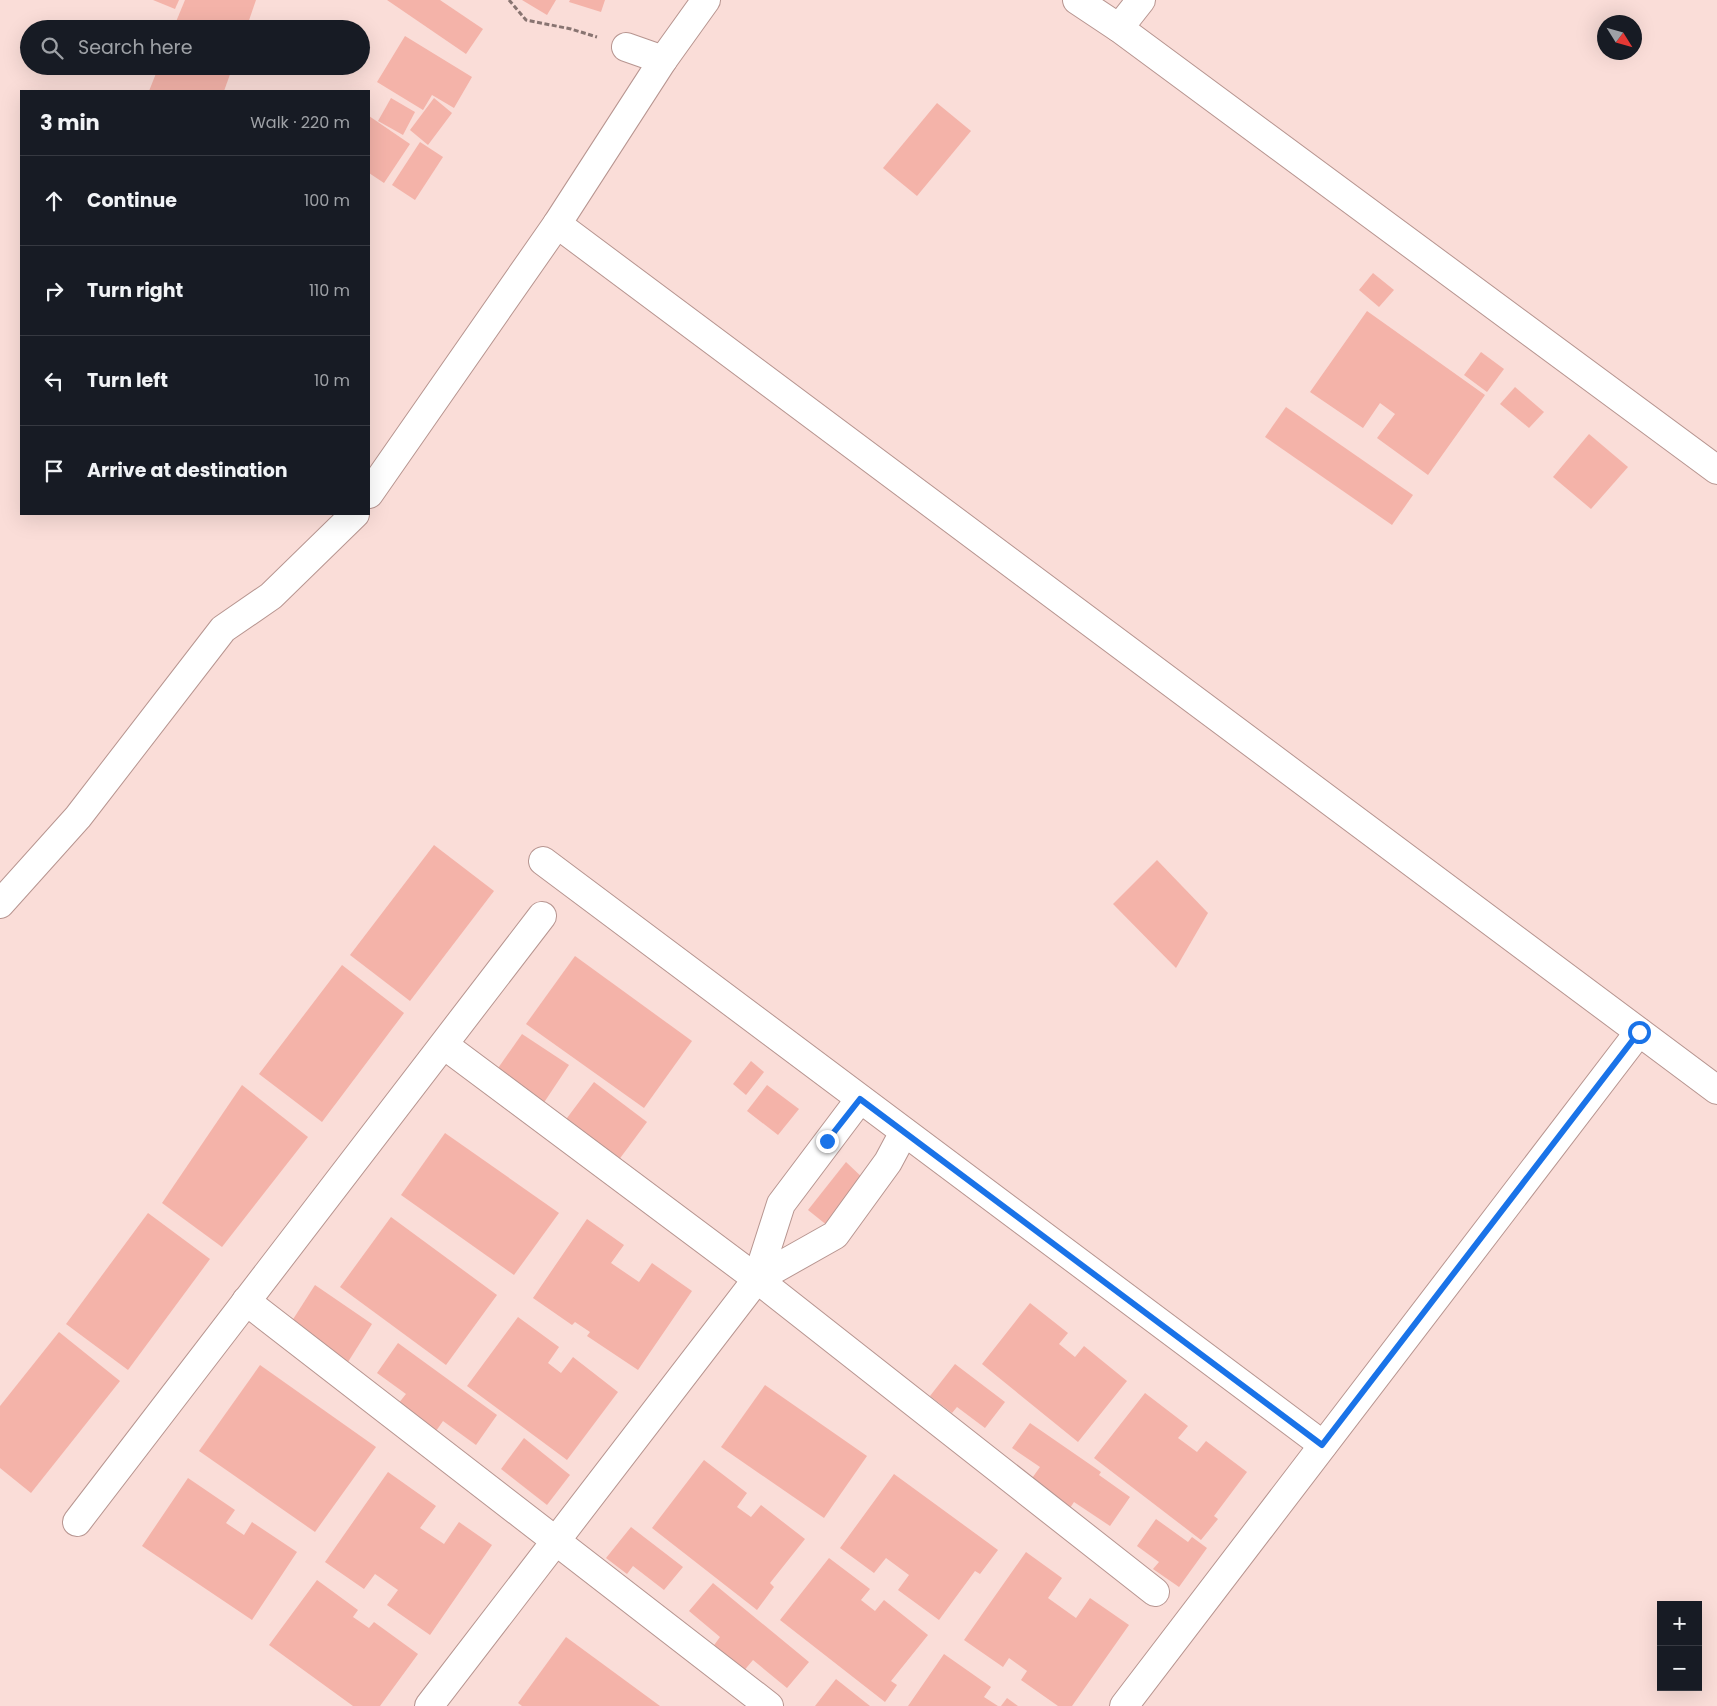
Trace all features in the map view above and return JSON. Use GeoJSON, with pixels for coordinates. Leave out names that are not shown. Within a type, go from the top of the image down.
{"type":"FeatureCollection","features":[{"type":"Feature","properties":{"kind":"street"},"geometry":{"type":"LineString","coordinates":[[370,493],[557,224],[663,60],[706,0]]}},
{"type":"Feature","properties":{"kind":"street"},"geometry":{"type":"LineString","coordinates":[[1078,0],[1119,28],[1717,470]]}},
{"type":"Feature","properties":{"kind":"street"},"geometry":{"type":"LineString","coordinates":[[1119,28],[1141,0]]}},
{"type":"Feature","properties":{"kind":"street"},"geometry":{"type":"LineString","coordinates":[[626,46],[663,60]]}},
{"type":"Feature","properties":{"kind":"street"},"geometry":{"type":"LineString","coordinates":[[557,224],[1717,1090]]}},
{"type":"Feature","properties":{"kind":"street"},"geometry":{"type":"LineString","coordinates":[[0,904],[78,817],[223,629],[271,596],[354,515]]}},
{"type":"Feature","properties":{"kind":"street"},"geometry":{"type":"LineString","coordinates":[[543,861],[1322,1445]]}},
{"type":"Feature","properties":{"kind":"street"},"geometry":{"type":"LineString","coordinates":[[76,1522],[542,916]]}},
{"type":"Feature","properties":{"kind":"street"},"geometry":{"type":"LineString","coordinates":[[1124,1706],[1639,1032]]}},
{"type":"Feature","properties":{"kind":"street"},"geometry":{"type":"LineString","coordinates":[[444,1045],[758,1278],[1155,1592]]}},
{"type":"Feature","properties":{"kind":"street"},"geometry":{"type":"LineString","coordinates":[[429,1706],[758,1278],[781,1204],[860,1099]]}},
{"type":"Feature","properties":{"kind":"street"},"geometry":{"type":"LineString","coordinates":[[758,1278],[835,1235],[888,1162],[904,1132]]}},
{"type":"Feature","properties":{"kind":"street"},"geometry":{"type":"LineString","coordinates":[[246,1301],[769,1706]]}},
{"type":"Feature","properties":{"kind":"path"},"geometry":{"type":"LineString","coordinates":[[509,0],[526,20],[571,29],[626,46]]}},
{"type":"Feature","properties":{"kind":"building"},"geometry":{"type":"Polygon","coordinates":[[[153,0],[179,0],[175,9],[153,0]]]}},
{"type":"Feature","properties":{"kind":"building"},"geometry":{"type":"Polygon","coordinates":[[[185,0],[256,0],[249,20],[177,20],[185,0]]]}},
{"type":"Feature","properties":{"kind":"building"},"geometry":{"type":"Polygon","coordinates":[[[387,0],[440,0],[483,29],[466,54],[387,0]]]}},
{"type":"Feature","properties":{"kind":"building"},"geometry":{"type":"Polygon","coordinates":[[[522,0],[556,0],[547,15],[522,0]]]}},
{"type":"Feature","properties":{"kind":"building"},"geometry":{"type":"Polygon","coordinates":[[[570,0],[605,0],[601,12],[569,2],[570,0]]]}},
{"type":"Feature","properties":{"kind":"building"},"geometry":{"type":"Polygon","coordinates":[[[405,36],[472,77],[454,108],[432,95],[423,110],[377,82],[405,36]]]}},
{"type":"Feature","properties":{"kind":"building"},"geometry":{"type":"Polygon","coordinates":[[[155,75],[230,75],[224,90],[149,90],[155,75]]]}},
{"type":"Feature","properties":{"kind":"building"},"geometry":{"type":"Polygon","coordinates":[[[391,98],[415,112],[403,135],[378,121],[391,98]]]}},
{"type":"Feature","properties":{"kind":"building"},"geometry":{"type":"Polygon","coordinates":[[[434,98],[452,113],[428,145],[410,130],[434,98]]]}},
{"type":"Feature","properties":{"kind":"building"},"geometry":{"type":"Polygon","coordinates":[[[937,103],[971,131],[917,196],[883,168],[937,103]]]}},
{"type":"Feature","properties":{"kind":"building"},"geometry":{"type":"Polygon","coordinates":[[[370,117],[410,144],[384,183],[370,174],[370,117]]]}},
{"type":"Feature","properties":{"kind":"building"},"geometry":{"type":"Polygon","coordinates":[[[420,142],[443,157],[415,200],[392,185],[420,142]]]}},
{"type":"Feature","properties":{"kind":"building"},"geometry":{"type":"Polygon","coordinates":[[[1373,273],[1394,290],[1379,307],[1359,290],[1373,273]]]}},
{"type":"Feature","properties":{"kind":"building"},"geometry":{"type":"Polygon","coordinates":[[[1367,311],[1485,395],[1428,475],[1377,438],[1395,414],[1380,403],[1363,428],[1310,392],[1367,311]]]}},
{"type":"Feature","properties":{"kind":"building"},"geometry":{"type":"Polygon","coordinates":[[[1481,352],[1504,369],[1487,392],[1464,375],[1481,352]]]}},
{"type":"Feature","properties":{"kind":"building"},"geometry":{"type":"Polygon","coordinates":[[[1515,387],[1544,412],[1529,428],[1500,404],[1515,387]]]}},
{"type":"Feature","properties":{"kind":"building"},"geometry":{"type":"Polygon","coordinates":[[[1286,407],[1413,495],[1392,525],[1265,437],[1286,407]]]}},
{"type":"Feature","properties":{"kind":"building"},"geometry":{"type":"Polygon","coordinates":[[[1589,434],[1628,467],[1591,509],[1553,477],[1589,434]]]}},
{"type":"Feature","properties":{"kind":"building"},"geometry":{"type":"Polygon","coordinates":[[[434,845],[494,891],[410,1001],[350,955],[434,845]]]}},
{"type":"Feature","properties":{"kind":"building"},"geometry":{"type":"Polygon","coordinates":[[[1157,860],[1208,913],[1176,968],[1113,904],[1157,860]]]}},
{"type":"Feature","properties":{"kind":"building"},"geometry":{"type":"Polygon","coordinates":[[[575,956],[692,1041],[644,1108],[526,1024],[575,956]]]}},
{"type":"Feature","properties":{"kind":"building"},"geometry":{"type":"Polygon","coordinates":[[[342,965],[404,1013],[322,1122],[259,1074],[342,965]]]}},
{"type":"Feature","properties":{"kind":"building"},"geometry":{"type":"Polygon","coordinates":[[[522,1034],[569,1065],[543,1104],[496,1071],[522,1034]]]}},
{"type":"Feature","properties":{"kind":"building"},"geometry":{"type":"Polygon","coordinates":[[[751,1061],[764,1072],[746,1095],[733,1084],[751,1061]]]}},
{"type":"Feature","properties":{"kind":"building"},"geometry":{"type":"Polygon","coordinates":[[[594,1082],[647,1122],[618,1161],[564,1122],[594,1082]]]}},
{"type":"Feature","properties":{"kind":"building"},"geometry":{"type":"Polygon","coordinates":[[[242,1085],[308,1137],[222,1247],[162,1203],[242,1085]]]}},
{"type":"Feature","properties":{"kind":"building"},"geometry":{"type":"Polygon","coordinates":[[[767,1085],[799,1109],[778,1135],[747,1111],[767,1085]]]}},
{"type":"Feature","properties":{"kind":"building"},"geometry":{"type":"Polygon","coordinates":[[[445,1133],[559,1213],[514,1275],[401,1195],[445,1133]]]}},
{"type":"Feature","properties":{"kind":"building"},"geometry":{"type":"Polygon","coordinates":[[[846,1162],[866,1181],[833,1230],[808,1210],[846,1162]]]}},
{"type":"Feature","properties":{"kind":"building"},"geometry":{"type":"Polygon","coordinates":[[[148,1213],[210,1259],[128,1370],[66,1324],[148,1213]]]}},
{"type":"Feature","properties":{"kind":"building"},"geometry":{"type":"Polygon","coordinates":[[[391,1217],[497,1295],[446,1365],[340,1287],[391,1217]]]}},
{"type":"Feature","properties":{"kind":"building"},"geometry":{"type":"Polygon","coordinates":[[[587,1219],[624,1245],[611,1263],[639,1282],[652,1263],[692,1291],[638,1370],[587,1336],[590,1332],[575,1322],[572,1325],[533,1298],[587,1219]]]}},
{"type":"Feature","properties":{"kind":"building"},"geometry":{"type":"Polygon","coordinates":[[[315,1285],[372,1324],[348,1362],[290,1324],[315,1285]]]}},
{"type":"Feature","properties":{"kind":"building"},"geometry":{"type":"Polygon","coordinates":[[[1030,1303],[1068,1333],[1059,1344],[1075,1357],[1084,1346],[1127,1381],[1078,1442],[982,1364],[1030,1303]]]}},
{"type":"Feature","properties":{"kind":"building"},"geometry":{"type":"Polygon","coordinates":[[[518,1317],[559,1347],[548,1363],[561,1373],[573,1357],[618,1392],[567,1460],[467,1386],[518,1317]]]}},
{"type":"Feature","properties":{"kind":"building"},"geometry":{"type":"Polygon","coordinates":[[[59,1332],[120,1381],[31,1493],[0,1468],[0,1406],[59,1332]]]}},
{"type":"Feature","properties":{"kind":"building"},"geometry":{"type":"Polygon","coordinates":[[[398,1343],[497,1415],[476,1445],[443,1421],[436,1431],[398,1404],[406,1394],[377,1373],[398,1343]]]}},
{"type":"Feature","properties":{"kind":"building"},"geometry":{"type":"Polygon","coordinates":[[[955,1364],[1005,1402],[985,1428],[957,1407],[952,1413],[930,1396],[955,1364]]]}},
{"type":"Feature","properties":{"kind":"building"},"geometry":{"type":"Polygon","coordinates":[[[260,1365],[376,1447],[315,1532],[199,1451],[260,1365]]]}},
{"type":"Feature","properties":{"kind":"building"},"geometry":{"type":"Polygon","coordinates":[[[765,1385],[867,1456],[824,1518],[721,1447],[765,1385]]]}},
{"type":"Feature","properties":{"kind":"building"},"geometry":{"type":"Polygon","coordinates":[[[1145,1393],[1188,1426],[1178,1438],[1197,1452],[1206,1441],[1247,1472],[1214,1516],[1218,1519],[1201,1540],[1094,1458],[1145,1393]]]}},
{"type":"Feature","properties":{"kind":"building"},"geometry":{"type":"Polygon","coordinates":[[[1030,1423],[1101,1472],[1099,1475],[1130,1497],[1110,1526],[1074,1502],[1070,1508],[1030,1481],[1040,1467],[1012,1448],[1030,1423]]]}},
{"type":"Feature","properties":{"kind":"building"},"geometry":{"type":"Polygon","coordinates":[[[524,1438],[570,1475],[547,1505],[501,1469],[524,1438]]]}},
{"type":"Feature","properties":{"kind":"building"},"geometry":{"type":"Polygon","coordinates":[[[704,1460],[747,1493],[737,1507],[751,1517],[761,1505],[805,1539],[770,1583],[774,1587],[757,1610],[652,1528],[704,1460]]]}},
{"type":"Feature","properties":{"kind":"building"},"geometry":{"type":"Polygon","coordinates":[[[388,1472],[436,1506],[420,1528],[444,1544],[459,1522],[492,1545],[430,1635],[387,1605],[398,1590],[375,1574],[364,1589],[325,1562],[388,1472]]]}},
{"type":"Feature","properties":{"kind":"building"},"geometry":{"type":"Polygon","coordinates":[[[894,1474],[998,1550],[980,1574],[975,1571],[939,1620],[898,1590],[909,1575],[886,1558],[874,1573],[840,1548],[894,1474]]]}},
{"type":"Feature","properties":{"kind":"building"},"geometry":{"type":"Polygon","coordinates":[[[188,1478],[235,1510],[226,1523],[244,1535],[252,1522],[297,1552],[252,1620],[142,1546],[188,1478]]]}},
{"type":"Feature","properties":{"kind":"building"},"geometry":{"type":"Polygon","coordinates":[[[1156,1519],[1188,1542],[1192,1537],[1207,1548],[1179,1587],[1153,1569],[1159,1562],[1137,1546],[1156,1519]]]}},
{"type":"Feature","properties":{"kind":"building"},"geometry":{"type":"Polygon","coordinates":[[[631,1527],[683,1567],[664,1590],[633,1566],[627,1574],[606,1558],[631,1527]]]}},
{"type":"Feature","properties":{"kind":"building"},"geometry":{"type":"Polygon","coordinates":[[[1026,1552],[1062,1578],[1048,1598],[1076,1618],[1090,1598],[1129,1625],[1072,1706],[1058,1706],[1021,1680],[1027,1671],[1009,1658],[1003,1667],[964,1640],[1026,1552]]]}},
{"type":"Feature","properties":{"kind":"building"},"geometry":{"type":"Polygon","coordinates":[[[829,1558],[870,1589],[861,1600],[875,1611],[884,1600],[928,1635],[891,1681],[897,1685],[885,1702],[780,1620],[829,1558]]]}},
{"type":"Feature","properties":{"kind":"building"},"geometry":{"type":"Polygon","coordinates":[[[317,1580],[358,1610],[353,1617],[369,1628],[374,1622],[418,1654],[380,1706],[353,1706],[269,1645],[317,1580]]]}},
{"type":"Feature","properties":{"kind":"building"},"geometry":{"type":"Polygon","coordinates":[[[713,1583],[809,1662],[787,1688],[753,1660],[742,1673],[712,1648],[720,1637],[689,1611],[713,1583]]]}},
{"type":"Feature","properties":{"kind":"building"},"geometry":{"type":"Polygon","coordinates":[[[566,1637],[660,1706],[522,1706],[518,1703],[566,1637]]]}},
{"type":"Feature","properties":{"kind":"building"},"geometry":{"type":"Polygon","coordinates":[[[944,1654],[991,1687],[984,1697],[998,1706],[908,1706],[944,1654]]]}},
{"type":"Feature","properties":{"kind":"building"},"geometry":{"type":"Polygon","coordinates":[[[836,1679],[870,1706],[815,1706],[836,1679]]]}},
{"type":"Feature","properties":{"kind":"building"},"geometry":{"type":"Polygon","coordinates":[[[1007,1698],[1018,1706],[1001,1706],[1007,1698]]]}},
{"type":"Feature","properties":{"kind":"route"},"geometry":{"type":"LineString","coordinates":[[827,1141],[860,1099],[1322,1445],[1639,1032]]}}]}
